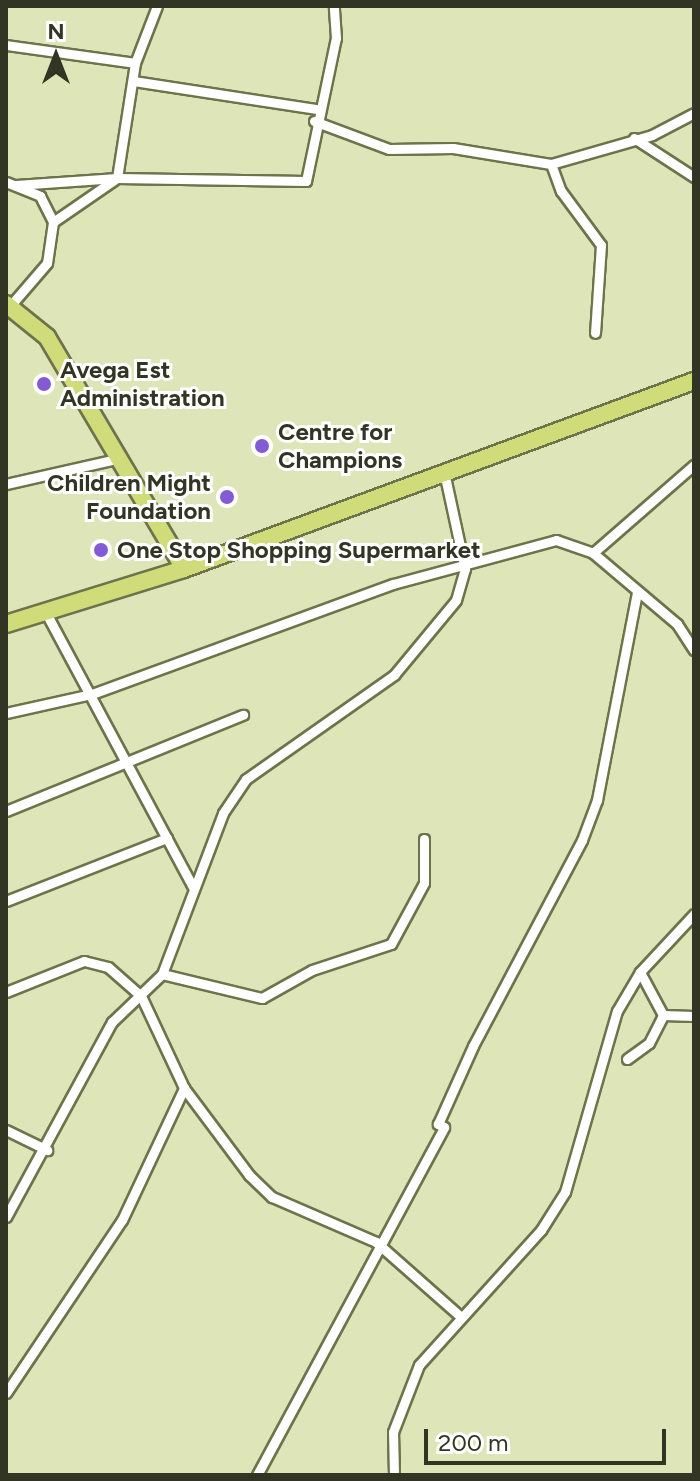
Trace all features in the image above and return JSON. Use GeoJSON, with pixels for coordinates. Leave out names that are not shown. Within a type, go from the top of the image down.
{"type":"FeatureCollection","features":[{"type":"Feature","properties":{"kind":"highway"},"geometry":{"type":"LineString","coordinates":[[8,305],[47,337],[184,569]]}},
{"type":"Feature","properties":{"kind":"highway"},"geometry":{"type":"LineString","coordinates":[[6,624],[184,569],[694,381]]}},
{"type":"Feature","properties":{"kind":"street"},"geometry":{"type":"LineString","coordinates":[[53,222],[117,178],[135,63],[157,6]]}},
{"type":"Feature","properties":{"kind":"street"},"geometry":{"type":"LineString","coordinates":[[11,184],[117,178],[302,182],[316,109],[336,38],[334,6]]}},
{"type":"Feature","properties":{"kind":"street"},"geometry":{"type":"LineString","coordinates":[[6,45],[135,63]]}},
{"type":"Feature","properties":{"kind":"street"},"geometry":{"type":"LineString","coordinates":[[133,81],[316,109]]}},
{"type":"Feature","properties":{"kind":"street"},"geometry":{"type":"LineString","coordinates":[[314,121],[389,149],[453,148],[551,164],[634,138],[694,113]]}},
{"type":"Feature","properties":{"kind":"street"},"geometry":{"type":"LineString","coordinates":[[634,138],[694,177]]}},
{"type":"Feature","properties":{"kind":"street"},"geometry":{"type":"LineString","coordinates":[[551,164],[561,191],[601,245],[595,333]]}},
{"type":"Feature","properties":{"kind":"street"},"geometry":{"type":"LineString","coordinates":[[8,305],[51,255],[53,222],[40,196],[11,184]]}},
{"type":"Feature","properties":{"kind":"street"},"geometry":{"type":"LineString","coordinates":[[6,484],[120,458]]}},
{"type":"Feature","properties":{"kind":"street"},"geometry":{"type":"LineString","coordinates":[[593,553],[694,465]]}},
{"type":"Feature","properties":{"kind":"street"},"geometry":{"type":"LineString","coordinates":[[6,1217],[47,1150],[112,1022],[162,974],[193,887],[246,779],[420,651],[456,600],[465,569],[444,472]]}},
{"type":"Feature","properties":{"kind":"street"},"geometry":{"type":"LineString","coordinates":[[6,713],[92,694],[393,584],[465,569],[556,540],[593,553],[677,624],[694,650]]}},
{"type":"Feature","properties":{"kind":"street"},"geometry":{"type":"LineString","coordinates":[[6,992],[84,961],[108,967],[141,996],[184,1088],[272,1197],[382,1245],[444,1127],[438,1124],[473,1046],[582,840],[597,800],[637,593]]}},
{"type":"Feature","properties":{"kind":"street"},"geometry":{"type":"LineString","coordinates":[[46,613],[133,763],[193,887]]}},
{"type":"Feature","properties":{"kind":"street"},"geometry":{"type":"LineString","coordinates":[[6,811],[133,763],[243,715]]}},
{"type":"Feature","properties":{"kind":"street"},"geometry":{"type":"LineString","coordinates":[[6,901],[167,838]]}},
{"type":"Feature","properties":{"kind":"street"},"geometry":{"type":"LineString","coordinates":[[162,974],[262,998],[312,970],[391,944],[424,883],[424,839]]}},
{"type":"Feature","properties":{"kind":"street"},"geometry":{"type":"LineString","coordinates":[[394,1475],[393,1432],[403,1398],[419,1365],[460,1316],[512,1266],[565,1192],[600,1054],[640,972],[694,914]]}},
{"type":"Feature","properties":{"kind":"street"},"geometry":{"type":"LineString","coordinates":[[640,972],[663,1015]]}},
{"type":"Feature","properties":{"kind":"street"},"geometry":{"type":"LineString","coordinates":[[663,1015],[694,1016]]}},
{"type":"Feature","properties":{"kind":"street"},"geometry":{"type":"LineString","coordinates":[[627,1059],[649,1043],[663,1015]]}},
{"type":"Feature","properties":{"kind":"street"},"geometry":{"type":"LineString","coordinates":[[6,1393],[122,1220],[184,1088]]}},
{"type":"Feature","properties":{"kind":"street"},"geometry":{"type":"LineString","coordinates":[[6,1130],[47,1150]]}},
{"type":"Feature","properties":{"kind":"street"},"geometry":{"type":"LineString","coordinates":[[376,1242],[460,1316]]}},
{"type":"Feature","properties":{"kind":"street"},"geometry":{"type":"LineString","coordinates":[[257,1475],[376,1242]]}},
{"type":"Feature","properties":{"kind":"place","name":"Avega Est Administration"},"geometry":{"type":"Point","coordinates":[44,384]}},
{"type":"Feature","properties":{"kind":"place","name":"Centre for Champions"},"geometry":{"type":"Point","coordinates":[262,446]}},
{"type":"Feature","properties":{"kind":"place","name":"Children Might Foundation"},"geometry":{"type":"Point","coordinates":[227,497]}},
{"type":"Feature","properties":{"kind":"place","name":"One Stop Shopping Supermarket"},"geometry":{"type":"Point","coordinates":[101,550]}}]}
